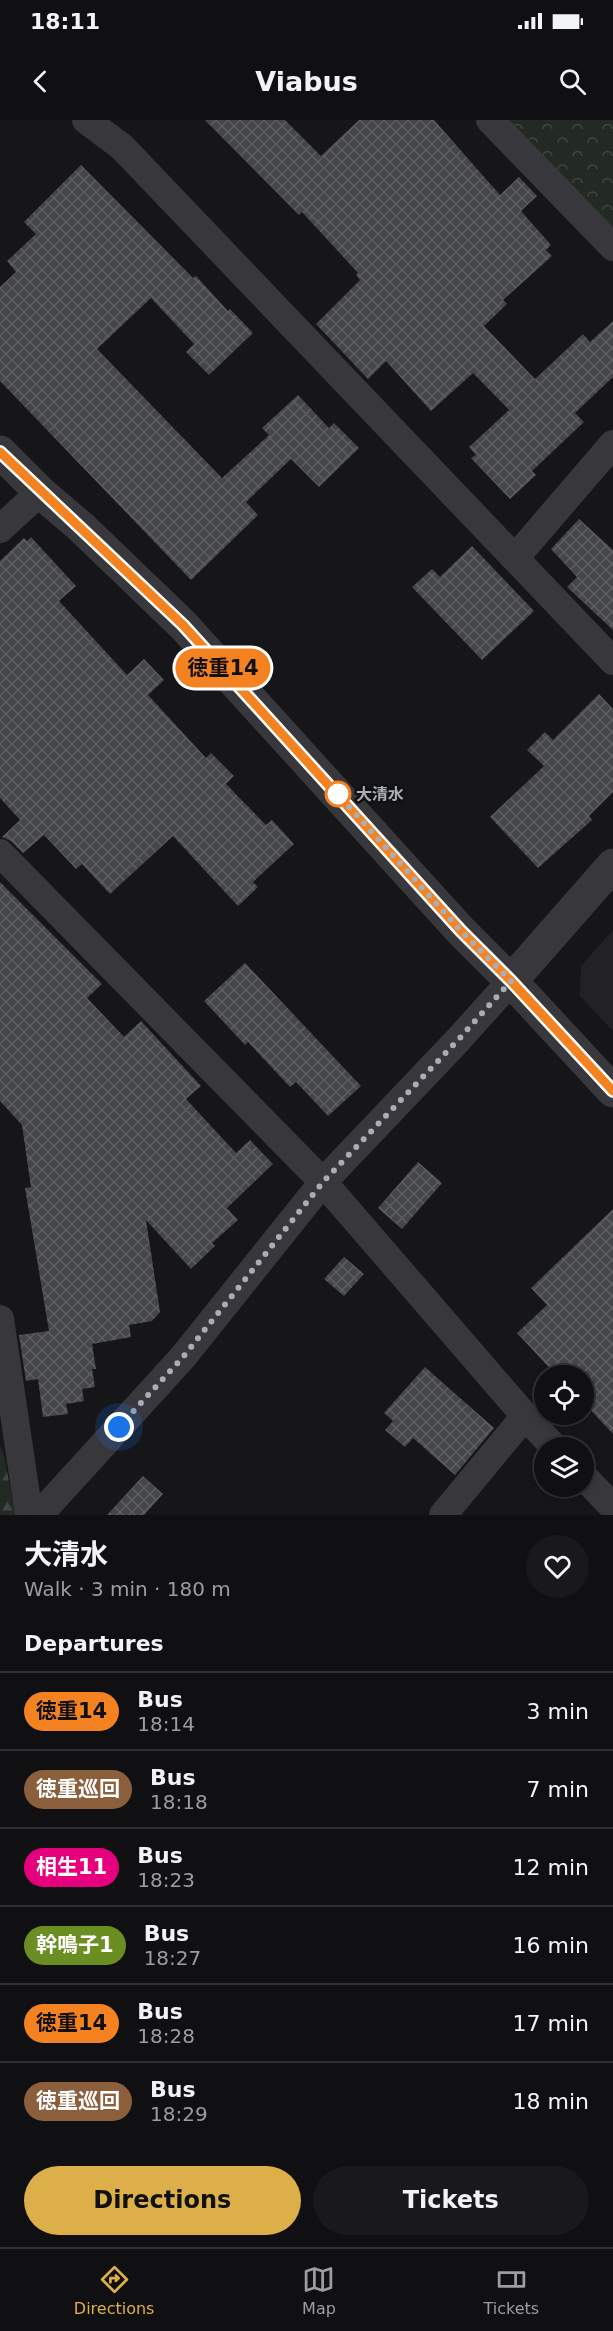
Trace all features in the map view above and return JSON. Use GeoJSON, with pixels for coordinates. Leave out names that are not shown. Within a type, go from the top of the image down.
{"type":"FeatureCollection","features":[{"type":"Feature","properties":{"kind":"street"},"geometry":{"type":"LineString","coordinates":[[86,120],[122,147],[613,661]]}},
{"type":"Feature","properties":{"kind":"street"},"geometry":{"type":"LineString","coordinates":[[490,120],[613,247]]}},
{"type":"Feature","properties":{"kind":"street"},"geometry":{"type":"LineString","coordinates":[[515,558],[613,444]]}},
{"type":"Feature","properties":{"kind":"street"},"geometry":{"type":"LineString","coordinates":[[0,452],[183,625],[461,931],[511,981],[613,1091]]}},
{"type":"Feature","properties":{"kind":"street"},"geometry":{"type":"LineString","coordinates":[[0,529],[40,492]]}},
{"type":"Feature","properties":{"kind":"street"},"geometry":{"type":"LineString","coordinates":[[0,853],[323,1182],[545,1437]]}},
{"type":"Feature","properties":{"kind":"street"},"geometry":{"type":"LineString","coordinates":[[39,1515],[183,1357],[323,1182],[458,1040],[613,865]]}},
{"type":"Feature","properties":{"kind":"street"},"geometry":{"type":"LineString","coordinates":[[0,1320],[28,1515]]}},
{"type":"Feature","properties":{"kind":"street"},"geometry":{"type":"LineString","coordinates":[[443,1515],[525,1416]]}},
{"type":"Feature","properties":{"kind":"street"},"geometry":{"type":"LineString","coordinates":[[594,1487],[613,1507]]}},
{"type":"Feature","properties":{"kind":"shaded area"},"geometry":{"type":"Polygon","coordinates":[[[613,930],[613,1031],[580,996],[581,966],[613,930]]]}},
{"type":"Feature","properties":{"kind":"green space"},"geometry":{"type":"Polygon","coordinates":[[[507,120],[613,120],[613,230],[507,120]]]}},
{"type":"Feature","properties":{"kind":"green space"},"geometry":{"type":"Polygon","coordinates":[[[0,1445],[4,1455],[15,1515],[0,1515],[0,1445]]]}},
{"type":"Feature","properties":{"kind":"building"},"geometry":{"type":"Polygon","coordinates":[[[205,120],[285,120],[321,156],[359,120],[434,120],[500,195],[519,177],[537,196],[521,211],[551,245],[546,250],[552,256],[503,300],[507,304],[484,326],[535,379],[583,334],[590,342],[613,321],[613,377],[575,413],[584,422],[532,471],[536,475],[510,499],[471,458],[476,455],[469,447],[509,410],[473,373],[431,411],[386,361],[368,379],[316,324],[360,280],[356,275],[358,273],[302,212],[299,215],[205,120]]]}},
{"type":"Feature","properties":{"kind":"building"},"geometry":{"type":"Polygon","coordinates":[[[81,165],[193,278],[196,276],[228,311],[230,309],[253,333],[209,375],[186,352],[194,344],[151,298],[97,349],[222,478],[269,435],[262,428],[298,395],[329,428],[334,423],[359,448],[319,487],[291,459],[246,502],[258,515],[191,580],[0,381],[0,287],[16,272],[7,261],[36,234],[24,222],[81,165]]]}},
{"type":"Feature","properties":{"kind":"building"},"geometry":{"type":"Polygon","coordinates":[[[579,519],[613,550],[613,630],[567,587],[577,577],[551,549],[579,519]]]}},
{"type":"Feature","properties":{"kind":"building"},"geometry":{"type":"Polygon","coordinates":[[[31,537],[76,586],[59,601],[127,675],[144,659],[164,680],[148,695],[206,758],[211,753],[234,776],[226,784],[266,825],[272,820],[294,844],[253,882],[258,887],[238,906],[173,836],[110,894],[82,864],[76,869],[44,835],[23,853],[11,841],[2,837],[20,820],[0,798],[0,561],[24,538],[27,541],[31,537]]]}},
{"type":"Feature","properties":{"kind":"building"},"geometry":{"type":"Polygon","coordinates":[[[472,546],[534,611],[482,660],[412,587],[432,569],[440,577],[472,546]]]}},
{"type":"Feature","properties":{"kind":"building"},"geometry":{"type":"Polygon","coordinates":[[[599,694],[613,709],[613,792],[589,816],[592,820],[538,868],[490,817],[544,766],[527,750],[545,732],[553,740],[599,694]]]}},
{"type":"Feature","properties":{"kind":"building"},"geometry":{"type":"Polygon","coordinates":[[[0,882],[102,984],[87,998],[124,1037],[141,1021],[201,1086],[186,1099],[236,1153],[250,1140],[273,1164],[227,1208],[238,1220],[212,1243],[215,1246],[191,1269],[146,1220],[160,1312],[152,1321],[129,1325],[131,1337],[92,1344],[96,1369],[92,1369],[95,1387],[82,1389],[84,1401],[66,1404],[68,1414],[43,1417],[38,1379],[26,1381],[19,1335],[49,1331],[25,1188],[31,1187],[22,1125],[0,1101],[0,882]]]}},
{"type":"Feature","properties":{"kind":"building"},"geometry":{"type":"Polygon","coordinates":[[[245,963],[361,1086],[328,1116],[296,1082],[290,1087],[248,1042],[245,1045],[204,1001],[245,963]]]}},
{"type":"Feature","properties":{"kind":"building"},"geometry":{"type":"Polygon","coordinates":[[[418,1162],[442,1183],[402,1229],[378,1208],[418,1162]]]}},
{"type":"Feature","properties":{"kind":"building"},"geometry":{"type":"Polygon","coordinates":[[[613,1209],[613,1434],[594,1414],[594,1365],[547,1365],[517,1333],[547,1305],[531,1288],[613,1209]]]}},
{"type":"Feature","properties":{"kind":"building"},"geometry":{"type":"Polygon","coordinates":[[[344,1257],[364,1274],[344,1296],[324,1279],[344,1257]]]}},
{"type":"Feature","properties":{"kind":"building"},"geometry":{"type":"Polygon","coordinates":[[[425,1367],[494,1428],[455,1475],[413,1438],[405,1447],[385,1430],[393,1421],[384,1413],[425,1367]]]}},
{"type":"Feature","properties":{"kind":"building"},"geometry":{"type":"Polygon","coordinates":[[[143,1476],[163,1494],[144,1515],[107,1515],[143,1476]]]}},
{"type":"Feature","properties":{"kind":"bus line","name":"徳重14"},"geometry":{"type":"LineString","coordinates":[[0,452],[183,625],[461,931],[511,981],[613,1091]]}},
{"type":"Feature","properties":{"kind":"place","name":"大清水"},"geometry":{"type":"Point","coordinates":[338,794]}},
{"type":"Feature","properties":{"kind":"route"},"geometry":{"type":"LineString","coordinates":[[119,1427],[183,1357],[323,1182],[511,981],[461,931],[334,790],[338,794]]}}]}
